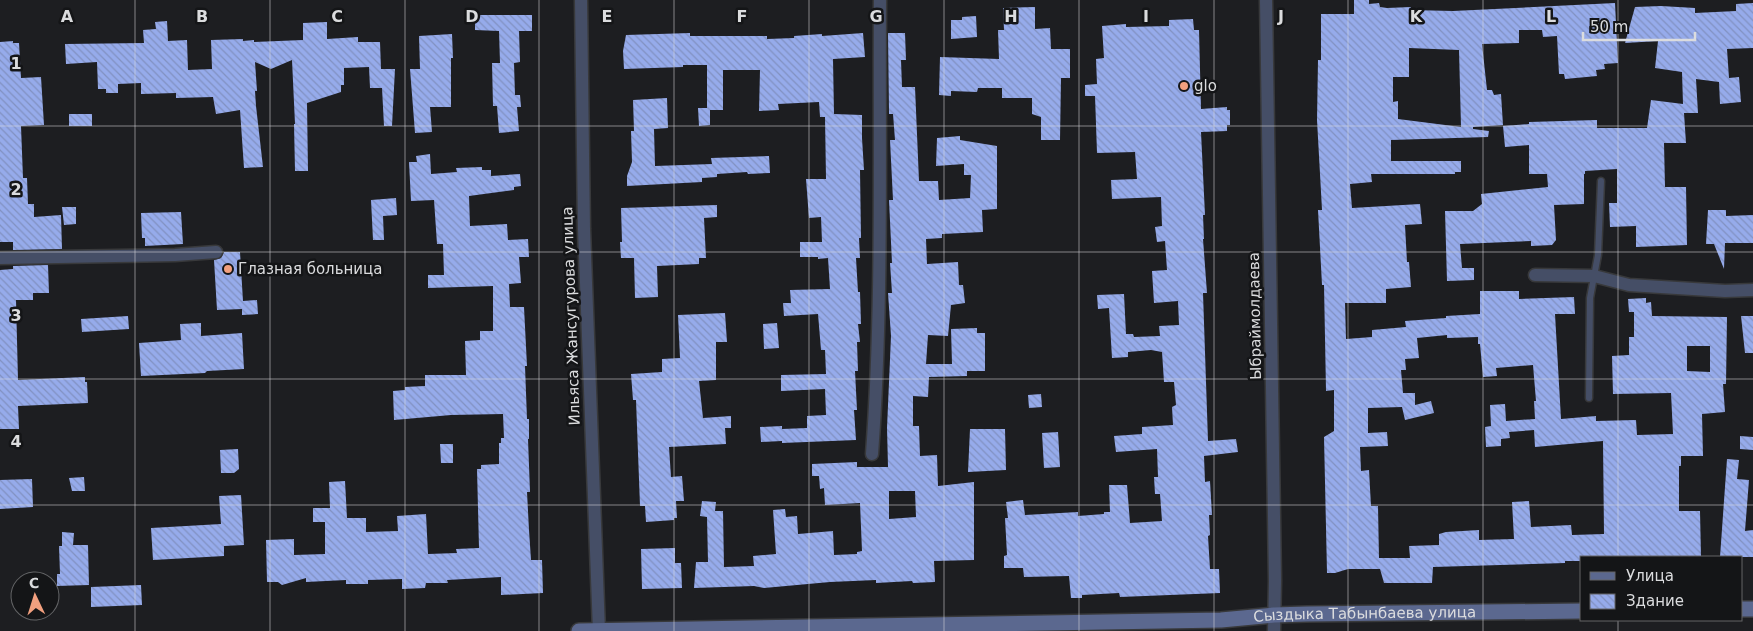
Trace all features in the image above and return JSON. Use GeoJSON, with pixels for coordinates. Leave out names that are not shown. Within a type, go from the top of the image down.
{"type":"FeatureCollection","features":[{"type":"Feature","properties":{"kind":"street","name":"Ильяса Жансугурова улица"},"geometry":{"type":"LineString","coordinates":[[581,0],[584,229],[599,631]]}},
{"type":"Feature","properties":{"kind":"street"},"geometry":{"type":"LineString","coordinates":[[872,454],[878,378],[880,0]]}},
{"type":"Feature","properties":{"kind":"street","name":"Ыбраймолдаева"},"geometry":{"type":"LineString","coordinates":[[1266,0],[1274,631]]}},
{"type":"Feature","properties":{"kind":"street"},"geometry":{"type":"LineString","coordinates":[[0,258],[166,255],[216,252]]}},
{"type":"Feature","properties":{"kind":"street"},"geometry":{"type":"LineString","coordinates":[[1535,275],[1594,276],[1629,285],[1725,291],[1753,290]]}},
{"type":"Feature","properties":{"kind":"street","name":"Сыздыка Табынбаева улица"},"geometry":{"type":"LineString","coordinates":[[578,631],[1010,627],[1221,620],[1274,615],[1580,611]]}},
{"type":"Feature","properties":{"kind":"lane"},"geometry":{"type":"LineString","coordinates":[[1588,398],[1590,298],[1598,255],[1601,181]]}},
{"type":"Feature","properties":{"kind":"building"},"geometry":{"type":"Polygon","coordinates":[[[1354,0],[1369,0],[1369,4],[1379,3],[1380,7],[1387,8],[1411,7],[1411,10],[1453,11],[1615,3],[1618,63],[1604,64],[1605,69],[1596,70],[1597,76],[1565,79],[1564,74],[1559,74],[1557,36],[1543,37],[1542,30],[1519,30],[1519,43],[1482,44],[1487,90],[1492,90],[1494,95],[1501,94],[1503,125],[1473,127],[1473,129],[1489,131],[1488,137],[1391,140],[1391,161],[1461,161],[1461,172],[1455,172],[1455,174],[1371,174],[1372,182],[1350,184],[1352,208],[1420,204],[1422,224],[1405,225],[1407,262],[1409,262],[1411,287],[1386,289],[1386,303],[1345,303],[1346,339],[1372,337],[1372,330],[1406,327],[1405,321],[1480,314],[1480,291],[1519,291],[1519,299],[1574,297],[1575,314],[1555,314],[1561,419],[1596,416],[1596,421],[1636,420],[1637,435],[1673,434],[1671,393],[1613,394],[1612,356],[1629,355],[1629,337],[1634,337],[1634,312],[1629,312],[1628,299],[1646,298],[1646,303],[1651,302],[1652,316],[1727,317],[1726,384],[1723,384],[1725,412],[1702,414],[1703,456],[1681,456],[1681,466],[1679,466],[1679,511],[1700,511],[1701,556],[1580,556],[1580,561],[1565,561],[1565,563],[1433,567],[1432,583],[1384,583],[1380,569],[1348,569],[1327,573],[1324,437],[1334,431],[1334,390],[1326,391],[1324,285],[1322,285],[1318,210],[1322,210],[1317,120],[1318,60],[1321,60],[1321,14],[1354,14],[1354,0]],[[1409,48],[1409,77],[1393,77],[1393,102],[1398,101],[1398,119],[1461,127],[1459,50],[1409,48]],[[1447,335],[1417,338],[1419,358],[1405,359],[1406,370],[1401,370],[1403,393],[1415,393],[1415,405],[1431,401],[1434,413],[1405,420],[1402,407],[1368,408],[1368,433],[1387,432],[1388,446],[1360,447],[1361,471],[1369,470],[1371,506],[1378,506],[1379,558],[1410,558],[1409,546],[1439,545],[1439,534],[1446,532],[1479,530],[1479,540],[1514,539],[1512,502],[1529,501],[1531,527],[1571,525],[1572,535],[1604,534],[1603,441],[1535,447],[1534,430],[1509,432],[1510,438],[1501,439],[1501,446],[1486,447],[1485,427],[1491,426],[1490,405],[1505,404],[1506,421],[1535,419],[1534,401],[1536,401],[1533,365],[1496,368],[1497,376],[1483,377],[1478,337],[1447,338],[1447,335]],[[1687,346],[1687,371],[1710,372],[1710,346],[1687,346]]]}},
{"type":"Feature","properties":{"kind":"building"},"geometry":{"type":"Polygon","coordinates":[[[1753,3],[1753,48],[1727,49],[1729,78],[1739,77],[1741,102],[1720,104],[1719,82],[1696,79],[1698,113],[1684,113],[1686,143],[1664,143],[1665,187],[1686,187],[1687,245],[1636,247],[1636,226],[1610,227],[1609,203],[1617,203],[1617,169],[1585,171],[1584,204],[1554,205],[1556,240],[1552,245],[1531,246],[1531,241],[1460,244],[1462,268],[1474,268],[1474,280],[1447,281],[1445,211],[1473,211],[1482,204],[1481,194],[1548,187],[1547,174],[1529,174],[1529,145],[1505,147],[1503,126],[1529,124],[1529,122],[1597,120],[1597,128],[1647,128],[1651,100],[1683,104],[1682,72],[1655,68],[1658,41],[1625,43],[1635,7],[1695,8],[1695,13],[1736,11],[1736,4],[1753,3]]]}},
{"type":"Feature","properties":{"kind":"building"},"geometry":{"type":"Polygon","coordinates":[[[1035,7],[1035,29],[1050,28],[1051,49],[1070,49],[1070,78],[1061,78],[1060,140],[1041,140],[1041,117],[1032,114],[1032,98],[1002,98],[1002,88],[978,88],[977,92],[951,91],[951,96],[939,95],[940,57],[999,59],[998,30],[1004,30],[1003,8],[1035,7]]]}},
{"type":"Feature","properties":{"kind":"building"},"geometry":{"type":"Polygon","coordinates":[[[475,15],[532,15],[532,31],[519,31],[520,62],[514,63],[515,95],[520,95],[521,107],[517,107],[519,131],[499,133],[497,106],[493,106],[492,63],[500,63],[499,31],[475,30],[475,15]]]}},
{"type":"Feature","properties":{"kind":"building"},"geometry":{"type":"Polygon","coordinates":[[[976,16],[977,37],[951,39],[951,20],[962,20],[962,17],[976,16]]]}},
{"type":"Feature","properties":{"kind":"building"},"geometry":{"type":"Polygon","coordinates":[[[1193,19],[1194,30],[1199,30],[1201,109],[1227,107],[1227,110],[1230,110],[1230,125],[1227,125],[1227,131],[1201,132],[1205,215],[1203,215],[1203,239],[1207,293],[1203,293],[1208,441],[1236,439],[1238,452],[1204,456],[1205,482],[1210,481],[1212,515],[1209,515],[1210,535],[1208,536],[1210,569],[1219,569],[1220,593],[1120,597],[1119,593],[1082,595],[1082,598],[1071,598],[1069,576],[1024,577],[1023,568],[1004,568],[1004,556],[1007,555],[1005,518],[1008,518],[1006,502],[1023,500],[1025,515],[1078,512],[1078,516],[1104,514],[1104,512],[1110,512],[1109,485],[1127,485],[1130,523],[1162,521],[1160,494],[1155,494],[1154,477],[1158,477],[1157,449],[1116,452],[1114,436],[1142,434],[1142,427],[1173,425],[1172,407],[1176,405],[1174,382],[1164,382],[1162,352],[1151,350],[1128,352],[1128,357],[1112,358],[1109,308],[1098,309],[1097,295],[1124,294],[1126,334],[1133,334],[1134,337],[1160,336],[1159,326],[1179,325],[1178,301],[1154,303],[1152,271],[1167,270],[1165,241],[1157,242],[1155,227],[1162,226],[1161,197],[1112,199],[1111,180],[1137,179],[1135,152],[1097,153],[1095,96],[1085,96],[1085,85],[1097,84],[1096,59],[1104,58],[1102,26],[1126,24],[1126,27],[1169,26],[1169,20],[1193,19]]]}},
{"type":"Feature","properties":{"kind":"building"},"geometry":{"type":"Polygon","coordinates":[[[167,21],[168,41],[187,40],[188,70],[212,69],[211,40],[243,39],[243,41],[254,40],[254,42],[303,40],[303,23],[327,22],[327,39],[358,37],[358,42],[380,42],[381,69],[395,69],[392,126],[384,126],[382,88],[370,88],[369,67],[344,68],[344,85],[341,85],[341,92],[307,103],[308,171],[295,171],[292,60],[271,69],[255,62],[256,106],[263,167],[244,168],[240,110],[216,114],[213,97],[176,98],[176,93],[141,94],[141,83],[118,84],[118,93],[106,93],[106,89],[98,89],[97,62],[66,64],[65,44],[144,43],[143,30],[156,29],[155,22],[167,21]]]}},
{"type":"Feature","properties":{"kind":"building"},"geometry":{"type":"Polygon","coordinates":[[[690,33],[690,36],[767,36],[767,39],[822,34],[822,36],[863,33],[865,57],[833,59],[834,114],[862,115],[864,170],[860,170],[860,258],[856,258],[861,324],[858,324],[860,342],[857,342],[858,371],[855,371],[857,410],[854,410],[856,440],[761,442],[760,427],[782,426],[782,429],[807,428],[807,416],[826,415],[825,389],[781,391],[781,375],[826,374],[825,350],[821,350],[818,314],[784,316],[783,303],[791,303],[790,290],[830,289],[828,258],[800,257],[800,242],[822,242],[821,217],[809,218],[806,179],[826,179],[825,117],[820,117],[819,102],[778,104],[779,110],[759,111],[760,70],[723,70],[723,110],[710,110],[710,125],[699,126],[698,108],[707,108],[707,65],[624,69],[623,51],[626,35],[690,33]]]}},
{"type":"Feature","properties":{"kind":"building"},"geometry":{"type":"Polygon","coordinates":[[[888,33],[905,33],[906,60],[901,60],[902,87],[915,87],[919,181],[938,181],[939,200],[970,198],[971,175],[964,175],[964,164],[936,166],[937,138],[960,136],[960,140],[997,146],[997,209],[982,210],[983,232],[942,234],[942,238],[926,239],[927,264],[958,262],[959,285],[963,285],[965,303],[951,305],[948,336],[928,335],[926,364],[952,364],[951,329],[977,328],[977,333],[985,333],[985,371],[967,371],[967,376],[929,377],[928,397],[913,396],[913,426],[919,426],[920,456],[937,455],[938,486],[974,482],[974,560],[934,561],[935,582],[876,583],[876,580],[764,588],[754,586],[694,588],[696,562],[708,562],[707,517],[700,516],[702,501],[716,502],[715,511],[723,511],[724,567],[754,566],[753,556],[776,554],[773,510],[785,509],[786,517],[797,516],[798,534],[833,531],[834,555],[857,554],[857,552],[862,551],[860,503],[825,505],[824,488],[820,489],[819,476],[812,476],[812,464],[857,462],[857,467],[888,467],[887,428],[891,336],[888,293],[892,293],[889,200],[893,200],[890,140],[895,140],[893,114],[889,114],[888,33]],[[889,491],[889,519],[916,517],[915,491],[889,491]]]}},
{"type":"Feature","properties":{"kind":"building"},"geometry":{"type":"Polygon","coordinates":[[[452,34],[451,107],[430,107],[432,132],[415,133],[410,69],[420,69],[419,36],[452,34]]]}},
{"type":"Feature","properties":{"kind":"building"},"geometry":{"type":"Polygon","coordinates":[[[13,41],[13,43],[19,43],[21,78],[41,77],[44,125],[21,126],[23,178],[27,178],[28,204],[34,204],[34,217],[61,215],[62,249],[13,250],[13,242],[0,242],[0,42],[13,41]]]}},
{"type":"Feature","properties":{"kind":"building"},"geometry":{"type":"Polygon","coordinates":[[[667,98],[668,128],[654,129],[655,166],[712,164],[711,158],[769,156],[770,173],[717,174],[717,177],[702,178],[702,182],[627,186],[627,176],[632,162],[633,100],[667,98]]]}},
{"type":"Feature","properties":{"kind":"building"},"geometry":{"type":"Polygon","coordinates":[[[69,114],[92,114],[92,126],[69,126],[69,114]]]}},
{"type":"Feature","properties":{"kind":"building"},"geometry":{"type":"Polygon","coordinates":[[[430,154],[431,174],[457,172],[456,168],[482,167],[482,170],[491,170],[491,176],[520,174],[521,186],[514,187],[514,190],[469,196],[470,226],[507,224],[508,240],[528,239],[529,257],[519,257],[521,283],[509,284],[510,307],[524,307],[527,419],[529,419],[530,492],[527,492],[529,530],[531,560],[542,560],[543,593],[501,595],[501,577],[447,580],[448,583],[426,583],[425,588],[402,589],[402,579],[368,580],[368,584],[346,584],[346,580],[306,582],[306,578],[282,585],[278,582],[267,582],[266,540],[294,539],[294,555],[325,554],[325,522],[313,522],[313,508],[330,508],[329,482],[345,481],[347,518],[366,518],[366,532],[398,531],[397,516],[426,514],[428,554],[457,553],[456,549],[479,548],[477,469],[481,469],[481,465],[499,464],[499,443],[501,443],[501,438],[504,438],[503,414],[451,415],[394,420],[393,391],[405,390],[405,387],[425,386],[425,375],[466,375],[465,341],[480,340],[480,331],[493,331],[493,286],[428,288],[428,275],[444,275],[443,244],[437,244],[434,200],[411,201],[409,162],[417,162],[416,156],[430,154]]]}},
{"type":"Feature","properties":{"kind":"building"},"geometry":{"type":"Polygon","coordinates":[[[396,198],[397,215],[383,216],[384,240],[373,240],[371,200],[396,198]]]}},
{"type":"Feature","properties":{"kind":"building"},"geometry":{"type":"Polygon","coordinates":[[[717,205],[717,217],[704,218],[706,258],[699,258],[699,264],[657,266],[658,297],[635,298],[634,258],[621,258],[621,208],[717,205]]]}},
{"type":"Feature","properties":{"kind":"building"},"geometry":{"type":"Polygon","coordinates":[[[62,207],[76,207],[76,224],[64,225],[62,207]]]}},
{"type":"Feature","properties":{"kind":"building"},"geometry":{"type":"Polygon","coordinates":[[[1708,210],[1726,210],[1726,216],[1753,215],[1753,243],[1725,243],[1724,269],[1714,244],[1706,244],[1708,210]]]}},
{"type":"Feature","properties":{"kind":"building"},"geometry":{"type":"Polygon","coordinates":[[[181,212],[183,244],[145,246],[145,238],[142,238],[141,213],[181,212]]]}},
{"type":"Feature","properties":{"kind":"building","name":"Глазная больница"},"geometry":{"type":"Polygon","coordinates":[[[224,252],[240,252],[243,301],[257,300],[258,314],[242,315],[242,309],[217,310],[214,260],[221,258],[224,252]]]}},
{"type":"Feature","properties":{"kind":"building"},"geometry":{"type":"Polygon","coordinates":[[[48,265],[49,293],[33,293],[33,300],[16,300],[18,380],[85,377],[88,403],[18,406],[19,429],[0,429],[0,270],[13,269],[13,266],[48,265]]]}},
{"type":"Feature","properties":{"kind":"building"},"geometry":{"type":"Polygon","coordinates":[[[725,313],[727,342],[716,342],[716,380],[699,381],[703,418],[731,416],[731,428],[725,428],[726,444],[669,447],[671,477],[682,476],[684,501],[676,501],[677,518],[674,518],[674,520],[646,522],[645,506],[640,506],[636,400],[633,400],[631,374],[662,372],[662,359],[680,358],[678,315],[725,313]]]}},
{"type":"Feature","properties":{"kind":"building"},"geometry":{"type":"Polygon","coordinates":[[[128,316],[129,329],[82,332],[81,319],[128,316]]]}},
{"type":"Feature","properties":{"kind":"building"},"geometry":{"type":"Polygon","coordinates":[[[1741,316],[1753,316],[1753,353],[1745,353],[1741,316]]]}},
{"type":"Feature","properties":{"kind":"building"},"geometry":{"type":"Polygon","coordinates":[[[201,323],[201,336],[242,333],[244,369],[141,376],[139,343],[181,340],[180,324],[201,323]]]}},
{"type":"Feature","properties":{"kind":"building"},"geometry":{"type":"Polygon","coordinates":[[[777,323],[779,348],[764,349],[763,324],[777,323]]]}},
{"type":"Feature","properties":{"kind":"building"},"geometry":{"type":"Polygon","coordinates":[[[1041,394],[1042,407],[1029,408],[1028,395],[1041,394]]]}},
{"type":"Feature","properties":{"kind":"building"},"geometry":{"type":"Polygon","coordinates":[[[970,429],[1005,429],[1006,470],[968,472],[970,429]]]}},
{"type":"Feature","properties":{"kind":"building"},"geometry":{"type":"Polygon","coordinates":[[[1058,432],[1060,467],[1044,468],[1042,433],[1058,432]]]}},
{"type":"Feature","properties":{"kind":"building"},"geometry":{"type":"Polygon","coordinates":[[[1740,436],[1753,437],[1753,450],[1740,449],[1740,436]]]}},
{"type":"Feature","properties":{"kind":"building"},"geometry":{"type":"Polygon","coordinates":[[[440,444],[453,444],[453,463],[441,463],[440,444]]]}},
{"type":"Feature","properties":{"kind":"building"},"geometry":{"type":"Polygon","coordinates":[[[238,449],[239,469],[234,473],[221,473],[220,450],[238,449]]]}},
{"type":"Feature","properties":{"kind":"building"},"geometry":{"type":"Polygon","coordinates":[[[1727,459],[1739,460],[1737,479],[1749,480],[1745,531],[1753,530],[1753,557],[1720,556],[1727,459]]]}},
{"type":"Feature","properties":{"kind":"building"},"geometry":{"type":"Polygon","coordinates":[[[84,477],[85,491],[72,491],[69,478],[84,477]]]}},
{"type":"Feature","properties":{"kind":"building"},"geometry":{"type":"Polygon","coordinates":[[[32,479],[33,507],[0,509],[0,480],[32,479]]]}},
{"type":"Feature","properties":{"kind":"building"},"geometry":{"type":"Polygon","coordinates":[[[241,495],[244,545],[224,546],[224,556],[153,560],[151,528],[221,524],[219,496],[241,495]]]}},
{"type":"Feature","properties":{"kind":"building"},"geometry":{"type":"Polygon","coordinates":[[[62,532],[74,533],[73,545],[88,545],[89,585],[60,586],[59,546],[62,546],[62,532]]]}},
{"type":"Feature","properties":{"kind":"building"},"geometry":{"type":"Polygon","coordinates":[[[675,548],[675,563],[681,563],[682,588],[642,589],[641,549],[675,548]]]}},
{"type":"Feature","properties":{"kind":"building"},"geometry":{"type":"Polygon","coordinates":[[[141,585],[142,605],[91,607],[91,587],[141,585]]]}},
{"type":"Feature","properties":{"kind":"place","name":"glo"},"geometry":{"type":"Point","coordinates":[1184,86]}},
{"type":"Feature","properties":{"kind":"place","name":"Глазная больница"},"geometry":{"type":"Point","coordinates":[228,269]}}]}
